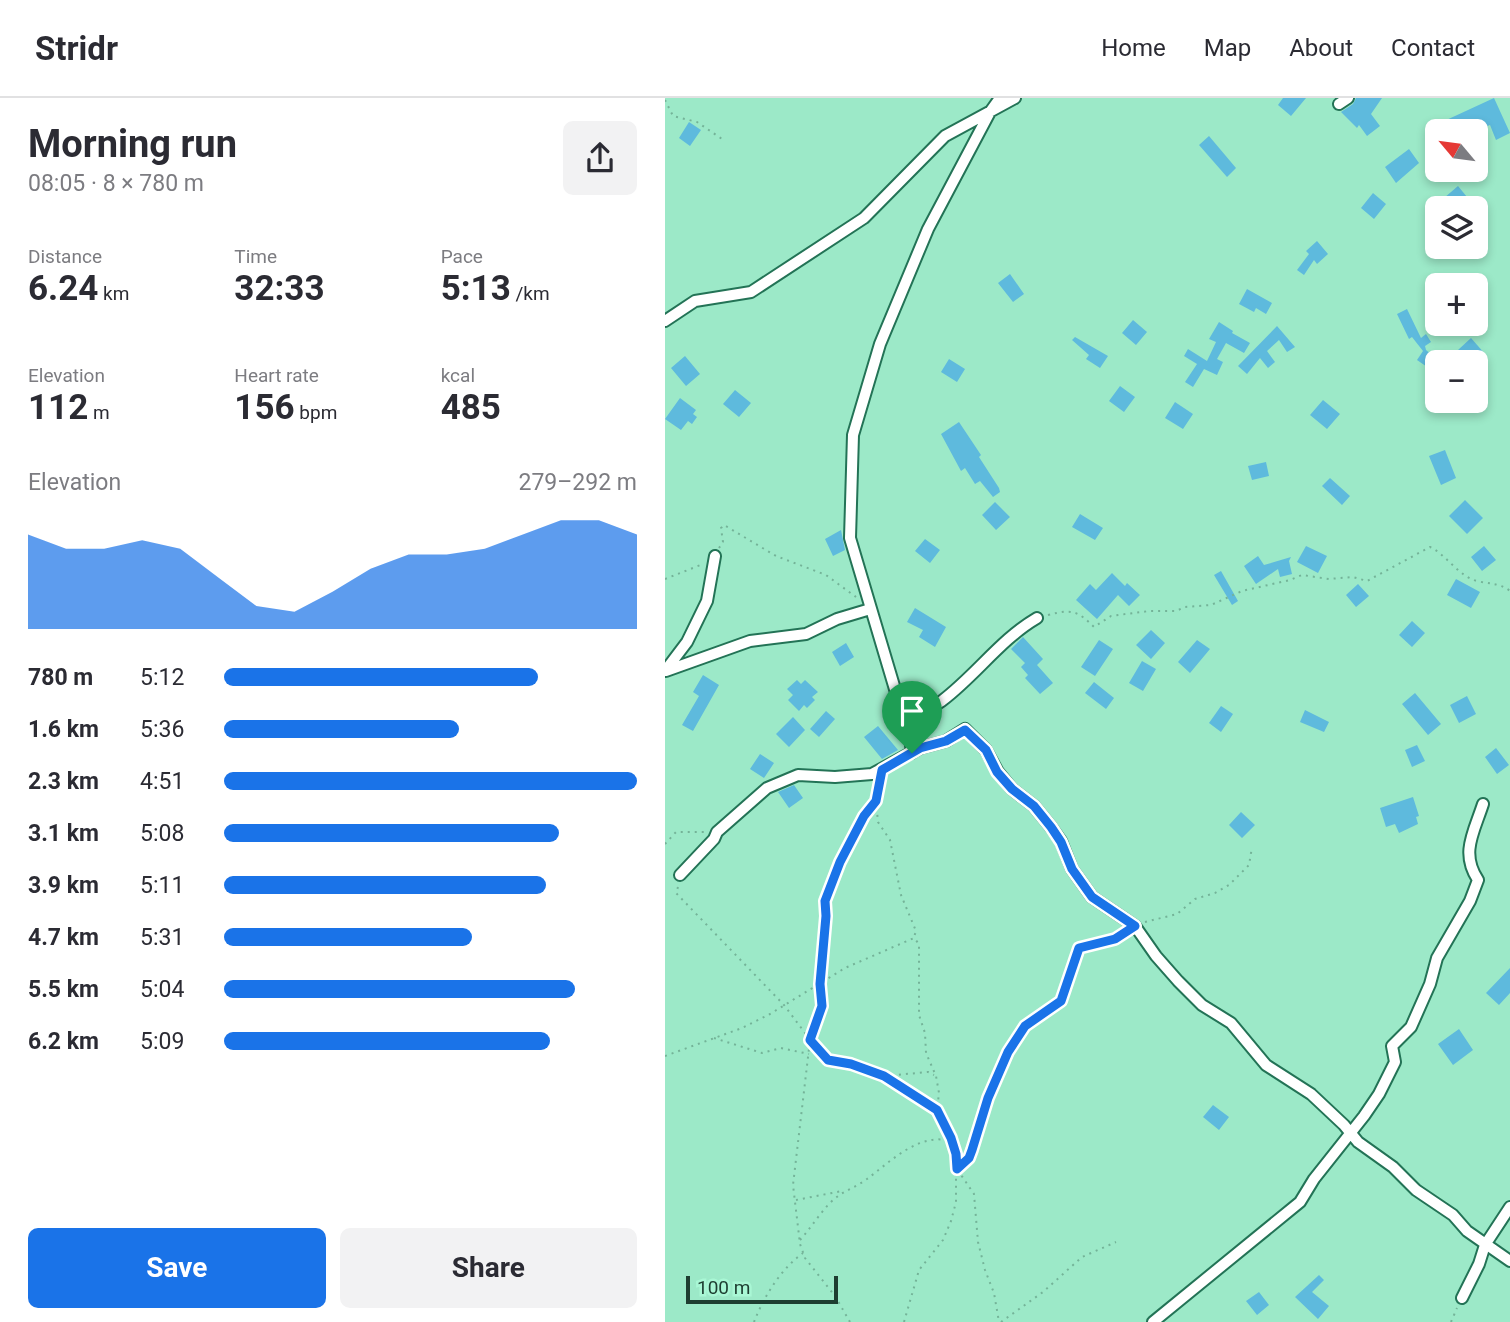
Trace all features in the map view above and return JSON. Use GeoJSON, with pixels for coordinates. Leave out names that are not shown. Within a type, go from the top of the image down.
{"type":"FeatureCollection","features":[{"type":"Feature","properties":{"kind":"street"},"geometry":{"type":"LineString","coordinates":[[897,696],[849,538],[853,435],[880,344],[928,229],[1000,98]]}},
{"type":"Feature","properties":{"kind":"street"},"geometry":{"type":"LineString","coordinates":[[665,321],[695,301],[751,292],[864,218],[945,136],[1015,98]]}},
{"type":"Feature","properties":{"kind":"street"},"geometry":{"type":"LineString","coordinates":[[665,671],[687,642],[707,601],[715,555]]}},
{"type":"Feature","properties":{"kind":"street"},"geometry":{"type":"LineString","coordinates":[[665,671],[694,663],[719,650],[750,641],[806,634],[837,619],[869,610]]}},
{"type":"Feature","properties":{"kind":"street"},"geometry":{"type":"LineString","coordinates":[[912,753],[910,730],[916,716],[941,701],[1021,628],[1037,618]]}},
{"type":"Feature","properties":{"kind":"street"},"geometry":{"type":"LineString","coordinates":[[680,875],[717,832],[767,788],[798,775],[835,777],[872,774],[965,730],[986,750],[997,772],[1012,789],[1034,806],[1051,827],[1061,842],[1072,869],[1092,897],[1135,926],[1156,956],[1202,1005],[1231,1023],[1266,1065],[1311,1094],[1358,1142],[1394,1167],[1416,1189],[1453,1215],[1467,1231],[1510,1261]]}},
{"type":"Feature","properties":{"kind":"street"},"geometry":{"type":"LineString","coordinates":[[1153,1322],[1300,1202],[1314,1179],[1379,1094],[1395,1062],[1392,1046],[1411,1027],[1430,984],[1437,958],[1470,901],[1478,880],[1470,868],[1468,852],[1483,804]]}},
{"type":"Feature","properties":{"kind":"street"},"geometry":{"type":"LineString","coordinates":[[1462,1298],[1485,1245],[1510,1207]]}},
{"type":"Feature","properties":{"kind":"path"},"geometry":{"type":"LineString","coordinates":[[665,100],[673,116],[697,121],[725,141]]}},
{"type":"Feature","properties":{"kind":"path"},"geometry":{"type":"LineString","coordinates":[[741,535],[776,556],[826,575],[849,591],[869,610]]}},
{"type":"Feature","properties":{"kind":"path"},"geometry":{"type":"LineString","coordinates":[[1037,618],[1063,610],[1081,613],[1094,627],[1111,617],[1211,605],[1241,591],[1302,575],[1329,579],[1353,577],[1367,581],[1430,547],[1440,552],[1465,575],[1476,581],[1504,586],[1510,591]]}},
{"type":"Feature","properties":{"kind":"path"},"geometry":{"type":"LineString","coordinates":[[882,770],[876,801],[878,822],[890,840],[901,895],[916,931],[914,938]]}},
{"type":"Feature","properties":{"kind":"path"},"geometry":{"type":"LineString","coordinates":[[850,1322],[835,1296],[803,1253],[793,1185],[810,1040],[822,1006],[820,984],[827,894],[864,816],[876,801]]}},
{"type":"Feature","properties":{"kind":"path"},"geometry":{"type":"LineString","coordinates":[[665,844],[675,832],[717,832]]}},
{"type":"Feature","properties":{"kind":"path"},"geometry":{"type":"LineString","coordinates":[[957,1169],[969,1158],[988,1098],[1008,1052],[1025,1026],[1061,1001],[1079,948],[1115,939],[1135,926],[1177,914],[1195,899],[1229,885],[1249,865],[1252,847]]}},
{"type":"Feature","properties":{"kind":"path"},"geometry":{"type":"LineString","coordinates":[[680,875],[676,893],[784,1005],[828,1060],[851,1064],[884,1076],[937,1110],[953,1142],[958,1164],[956,1202],[943,1240],[919,1270],[905,1322]]}},
{"type":"Feature","properties":{"kind":"path"},"geometry":{"type":"LineString","coordinates":[[914,938],[918,942],[919,1015],[925,1033],[926,1053],[939,1093],[937,1110]]}},
{"type":"Feature","properties":{"kind":"path"},"geometry":{"type":"LineString","coordinates":[[665,1056],[742,1028],[845,968],[914,938]]}},
{"type":"Feature","properties":{"kind":"path"},"geometry":{"type":"LineString","coordinates":[[713,1037],[762,1053],[781,1048],[810,1054]]}},
{"type":"Feature","properties":{"kind":"path"},"geometry":{"type":"LineString","coordinates":[[884,1076],[928,1072],[935,1075]]}},
{"type":"Feature","properties":{"kind":"path"},"geometry":{"type":"LineString","coordinates":[[795,1200],[844,1190],[869,1177],[890,1159],[925,1142],[943,1139],[953,1142]]}},
{"type":"Feature","properties":{"kind":"path"},"geometry":{"type":"LineString","coordinates":[[957,1169],[974,1194],[978,1242],[1000,1322],[1043,1293],[1082,1257],[1115,1242]]}},
{"type":"Feature","properties":{"kind":"path"},"geometry":{"type":"LineString","coordinates":[[800,1241],[822,1211],[844,1190]]}},
{"type":"Feature","properties":{"kind":"path"},"geometry":{"type":"LineString","coordinates":[[754,1322],[787,1266],[803,1253]]}},
{"type":"Feature","properties":{"kind":"path"},"geometry":{"type":"LineString","coordinates":[[1451,1322],[1462,1298]]}},
{"type":"Feature","properties":{"kind":"building"},"geometry":{"type":"Polygon","coordinates":[[[1283,98],[1306,98],[1291,116],[1278,105],[1283,98]]]}},
{"type":"Feature","properties":{"kind":"building"},"geometry":{"type":"Polygon","coordinates":[[[1356,98],[1382,98],[1371,114],[1380,126],[1367,136],[1359,125],[1357,128],[1341,112],[1353,104],[1356,98]]]}},
{"type":"Feature","properties":{"kind":"building"},"geometry":{"type":"Polygon","coordinates":[[[1494,98],[1510,133],[1496,140],[1490,125],[1488,126],[1488,119],[1448,119],[1494,98]]]}},
{"type":"Feature","properties":{"kind":"building"},"geometry":{"type":"Polygon","coordinates":[[[689,122],[701,130],[690,146],[679,138],[689,122]]]}},
{"type":"Feature","properties":{"kind":"building"},"geometry":{"type":"Polygon","coordinates":[[[1209,136],[1236,168],[1227,177],[1199,145],[1209,136]]]}},
{"type":"Feature","properties":{"kind":"building"},"geometry":{"type":"Polygon","coordinates":[[[1409,149],[1419,163],[1396,183],[1385,167],[1409,149]]]}},
{"type":"Feature","properties":{"kind":"building"},"geometry":{"type":"Polygon","coordinates":[[[1458,186],[1466,196],[1446,196],[1458,186]]]}},
{"type":"Feature","properties":{"kind":"building"},"geometry":{"type":"Polygon","coordinates":[[[1373,193],[1386,204],[1374,219],[1361,208],[1373,193]]]}},
{"type":"Feature","properties":{"kind":"building"},"geometry":{"type":"Polygon","coordinates":[[[1317,241],[1328,254],[1317,264],[1314,260],[1304,275],[1297,270],[1309,254],[1306,251],[1317,241]]]}},
{"type":"Feature","properties":{"kind":"building"},"geometry":{"type":"Polygon","coordinates":[[[1010,274],[1024,294],[1013,302],[998,283],[1010,274]]]}},
{"type":"Feature","properties":{"kind":"building"},"geometry":{"type":"Polygon","coordinates":[[[1247,289],[1272,303],[1266,314],[1256,308],[1254,312],[1239,304],[1247,289]]]}},
{"type":"Feature","properties":{"kind":"building"},"geometry":{"type":"Polygon","coordinates":[[[1407,309],[1421,338],[1425,335],[1431,342],[1425,346],[1425,366],[1417,360],[1423,351],[1412,337],[1409,339],[1397,314],[1407,309]]]}},
{"type":"Feature","properties":{"kind":"building"},"geometry":{"type":"Polygon","coordinates":[[[1133,320],[1147,332],[1136,345],[1122,333],[1133,320]]]}},
{"type":"Feature","properties":{"kind":"building"},"geometry":{"type":"Polygon","coordinates":[[[1219,322],[1250,343],[1244,353],[1226,343],[1217,359],[1223,362],[1217,375],[1204,369],[1193,387],[1185,382],[1197,364],[1184,356],[1188,349],[1207,361],[1216,342],[1209,339],[1219,322]]]}},
{"type":"Feature","properties":{"kind":"building"},"geometry":{"type":"Polygon","coordinates":[[[1277,326],[1295,347],[1287,352],[1279,340],[1267,351],[1275,362],[1268,368],[1260,358],[1247,374],[1238,366],[1277,326]]]}},
{"type":"Feature","properties":{"kind":"building"},"geometry":{"type":"Polygon","coordinates":[[[1075,337],[1108,356],[1100,368],[1086,359],[1089,355],[1072,340],[1075,337]]]}},
{"type":"Feature","properties":{"kind":"building"},"geometry":{"type":"Polygon","coordinates":[[[1471,338],[1482,350],[1458,350],[1471,338]]]}},
{"type":"Feature","properties":{"kind":"building"},"geometry":{"type":"Polygon","coordinates":[[[685,356],[700,374],[686,386],[671,368],[685,356]]]}},
{"type":"Feature","properties":{"kind":"building"},"geometry":{"type":"Polygon","coordinates":[[[949,359],[965,369],[957,382],[941,372],[949,359]]]}},
{"type":"Feature","properties":{"kind":"building"},"geometry":{"type":"Polygon","coordinates":[[[1120,386],[1135,397],[1124,412],[1109,401],[1120,386]]]}},
{"type":"Feature","properties":{"kind":"building"},"geometry":{"type":"Polygon","coordinates":[[[735,390],[751,403],[739,417],[723,404],[735,390]]]}},
{"type":"Feature","properties":{"kind":"building"},"geometry":{"type":"Polygon","coordinates":[[[680,398],[696,410],[693,414],[697,417],[692,424],[688,421],[681,430],[665,419],[680,398]]]}},
{"type":"Feature","properties":{"kind":"building"},"geometry":{"type":"Polygon","coordinates":[[[1323,400],[1340,414],[1327,429],[1310,415],[1323,400]]]}},
{"type":"Feature","properties":{"kind":"building"},"geometry":{"type":"Polygon","coordinates":[[[1175,402],[1193,414],[1183,429],[1165,418],[1175,402]]]}},
{"type":"Feature","properties":{"kind":"building"},"geometry":{"type":"Polygon","coordinates":[[[959,422],[999,488],[1000,492],[993,497],[980,481],[975,484],[965,468],[961,471],[941,434],[959,422]]]}},
{"type":"Feature","properties":{"kind":"building"},"geometry":{"type":"Polygon","coordinates":[[[1445,450],[1456,478],[1441,485],[1429,456],[1445,450]]]}},
{"type":"Feature","properties":{"kind":"building"},"geometry":{"type":"Polygon","coordinates":[[[1266,462],[1269,476],[1252,480],[1248,466],[1266,462]]]}},
{"type":"Feature","properties":{"kind":"building"},"geometry":{"type":"Polygon","coordinates":[[[1330,478],[1350,496],[1342,505],[1322,486],[1330,478]]]}},
{"type":"Feature","properties":{"kind":"building"},"geometry":{"type":"Polygon","coordinates":[[[1465,500],[1483,518],[1467,534],[1449,516],[1465,500]]]}},
{"type":"Feature","properties":{"kind":"building"},"geometry":{"type":"Polygon","coordinates":[[[995,502],[1010,517],[996,530],[982,515],[995,502]]]}},
{"type":"Feature","properties":{"kind":"building"},"geometry":{"type":"Polygon","coordinates":[[[1080,514],[1103,528],[1095,540],[1072,527],[1080,514]]]}},
{"type":"Feature","properties":{"kind":"building"},"geometry":{"type":"Polygon","coordinates":[[[841,530],[845,550],[833,556],[825,539],[841,530]]]}},
{"type":"Feature","properties":{"kind":"building"},"geometry":{"type":"Polygon","coordinates":[[[925,539],[940,550],[930,563],[915,551],[925,539]]]}},
{"type":"Feature","properties":{"kind":"building"},"geometry":{"type":"Polygon","coordinates":[[[1306,546],[1327,556],[1318,573],[1297,562],[1306,546]]]}},
{"type":"Feature","properties":{"kind":"building"},"geometry":{"type":"Polygon","coordinates":[[[1484,546],[1496,560],[1482,571],[1471,557],[1484,546]]]}},
{"type":"Feature","properties":{"kind":"building"},"geometry":{"type":"Polygon","coordinates":[[[1258,556],[1264,565],[1291,557],[1289,561],[1292,574],[1280,577],[1278,569],[1256,584],[1244,566],[1258,556]]]}},
{"type":"Feature","properties":{"kind":"building"},"geometry":{"type":"Polygon","coordinates":[[[1221,571],[1238,601],[1232,605],[1214,575],[1221,571]]]}},
{"type":"Feature","properties":{"kind":"building"},"geometry":{"type":"Polygon","coordinates":[[[1112,573],[1125,586],[1127,583],[1140,595],[1129,606],[1118,595],[1097,619],[1076,600],[1090,584],[1096,590],[1112,573]]]}},
{"type":"Feature","properties":{"kind":"building"},"geometry":{"type":"Polygon","coordinates":[[[1456,579],[1480,592],[1471,608],[1447,595],[1456,579]]]}},
{"type":"Feature","properties":{"kind":"building"},"geometry":{"type":"Polygon","coordinates":[[[1358,584],[1369,596],[1356,607],[1346,595],[1358,584]]]}},
{"type":"Feature","properties":{"kind":"building"},"geometry":{"type":"Polygon","coordinates":[[[915,608],[946,627],[935,647],[919,637],[923,630],[907,622],[915,608]]]}},
{"type":"Feature","properties":{"kind":"building"},"geometry":{"type":"Polygon","coordinates":[[[1412,621],[1425,633],[1412,647],[1399,635],[1412,621]]]}},
{"type":"Feature","properties":{"kind":"building"},"geometry":{"type":"Polygon","coordinates":[[[1151,630],[1165,643],[1151,659],[1136,645],[1151,630]]]}},
{"type":"Feature","properties":{"kind":"building"},"geometry":{"type":"Polygon","coordinates":[[[1023,637],[1043,659],[1037,665],[1053,683],[1040,694],[1025,678],[1028,675],[1021,667],[1025,663],[1011,649],[1023,637]]]}},
{"type":"Feature","properties":{"kind":"building"},"geometry":{"type":"Polygon","coordinates":[[[1099,640],[1113,649],[1095,676],[1081,667],[1099,640]]]}},
{"type":"Feature","properties":{"kind":"building"},"geometry":{"type":"Polygon","coordinates":[[[1197,640],[1210,649],[1190,673],[1178,662],[1197,640]]]}},
{"type":"Feature","properties":{"kind":"building"},"geometry":{"type":"Polygon","coordinates":[[[846,643],[854,657],[840,666],[832,652],[846,643]]]}},
{"type":"Feature","properties":{"kind":"building"},"geometry":{"type":"Polygon","coordinates":[[[1142,661],[1156,669],[1143,691],[1129,683],[1142,661]]]}},
{"type":"Feature","properties":{"kind":"building"},"geometry":{"type":"Polygon","coordinates":[[[703,675],[719,685],[693,731],[682,725],[699,696],[693,692],[703,675]]]}},
{"type":"Feature","properties":{"kind":"building"},"geometry":{"type":"Polygon","coordinates":[[[797,680],[801,684],[805,680],[818,692],[812,697],[815,700],[807,708],[804,705],[799,711],[788,700],[793,695],[787,689],[797,680]]]}},
{"type":"Feature","properties":{"kind":"building"},"geometry":{"type":"Polygon","coordinates":[[[1094,682],[1114,698],[1106,709],[1085,693],[1094,682]]]}},
{"type":"Feature","properties":{"kind":"building"},"geometry":{"type":"Polygon","coordinates":[[[1415,693],[1441,724],[1428,735],[1402,704],[1415,693]]]}},
{"type":"Feature","properties":{"kind":"building"},"geometry":{"type":"Polygon","coordinates":[[[1467,696],[1476,714],[1459,723],[1450,705],[1467,696]]]}},
{"type":"Feature","properties":{"kind":"building"},"geometry":{"type":"Polygon","coordinates":[[[1221,706],[1233,714],[1221,732],[1209,723],[1221,706]]]}},
{"type":"Feature","properties":{"kind":"building"},"geometry":{"type":"Polygon","coordinates":[[[1305,710],[1329,722],[1324,732],[1300,722],[1305,710]]]}},
{"type":"Feature","properties":{"kind":"building"},"geometry":{"type":"Polygon","coordinates":[[[826,711],[835,719],[819,737],[810,729],[826,711]]]}},
{"type":"Feature","properties":{"kind":"building"},"geometry":{"type":"Polygon","coordinates":[[[793,717],[805,730],[789,747],[776,734],[793,717]]]}},
{"type":"Feature","properties":{"kind":"building"},"geometry":{"type":"Polygon","coordinates":[[[878,726],[898,750],[882,759],[864,737],[878,726]]]}},
{"type":"Feature","properties":{"kind":"building"},"geometry":{"type":"Polygon","coordinates":[[[1417,745],[1425,761],[1412,767],[1405,750],[1417,745]]]}},
{"type":"Feature","properties":{"kind":"building"},"geometry":{"type":"Polygon","coordinates":[[[1496,748],[1509,765],[1497,774],[1485,757],[1496,748]]]}},
{"type":"Feature","properties":{"kind":"building"},"geometry":{"type":"Polygon","coordinates":[[[760,754],[774,763],[764,778],[750,769],[760,754]]]}},
{"type":"Feature","properties":{"kind":"building"},"geometry":{"type":"Polygon","coordinates":[[[794,785],[803,798],[789,808],[778,792],[794,785]]]}},
{"type":"Feature","properties":{"kind":"building"},"geometry":{"type":"Polygon","coordinates":[[[1413,797],[1419,816],[1416,817],[1418,824],[1399,833],[1395,824],[1386,827],[1380,808],[1413,797]]]}},
{"type":"Feature","properties":{"kind":"building"},"geometry":{"type":"Polygon","coordinates":[[[1241,812],[1255,825],[1242,838],[1229,825],[1241,812]]]}},
{"type":"Feature","properties":{"kind":"building"},"geometry":{"type":"Polygon","coordinates":[[[1510,968],[1510,993],[1499,1005],[1486,993],[1510,968]]]}},
{"type":"Feature","properties":{"kind":"building"},"geometry":{"type":"Polygon","coordinates":[[[1459,1029],[1473,1050],[1453,1065],[1438,1044],[1459,1029]]]}},
{"type":"Feature","properties":{"kind":"building"},"geometry":{"type":"Polygon","coordinates":[[[1213,1105],[1229,1117],[1219,1130],[1203,1117],[1213,1105]]]}},
{"type":"Feature","properties":{"kind":"building"},"geometry":{"type":"Polygon","coordinates":[[[1319,1275],[1324,1280],[1312,1292],[1329,1306],[1318,1319],[1295,1297],[1319,1275]]]}},
{"type":"Feature","properties":{"kind":"building"},"geometry":{"type":"Polygon","coordinates":[[[1259,1292],[1269,1305],[1257,1315],[1246,1301],[1259,1292]]]}},
{"type":"Feature","properties":{"kind":"route"},"geometry":{"type":"LineString","coordinates":[[965,730],[986,750],[997,772],[1012,789],[1034,806],[1051,827],[1061,842],[1072,869],[1092,897],[1135,926],[1115,939],[1079,948],[1061,1001],[1025,1026],[1008,1052],[988,1098],[969,1158],[957,1169],[951,1138],[937,1110],[884,1076],[851,1064],[828,1060],[810,1040],[822,1006],[820,984],[825,901],[829,887],[864,816],[876,801],[882,770],[912,753],[946,741],[965,730]]}}]}
